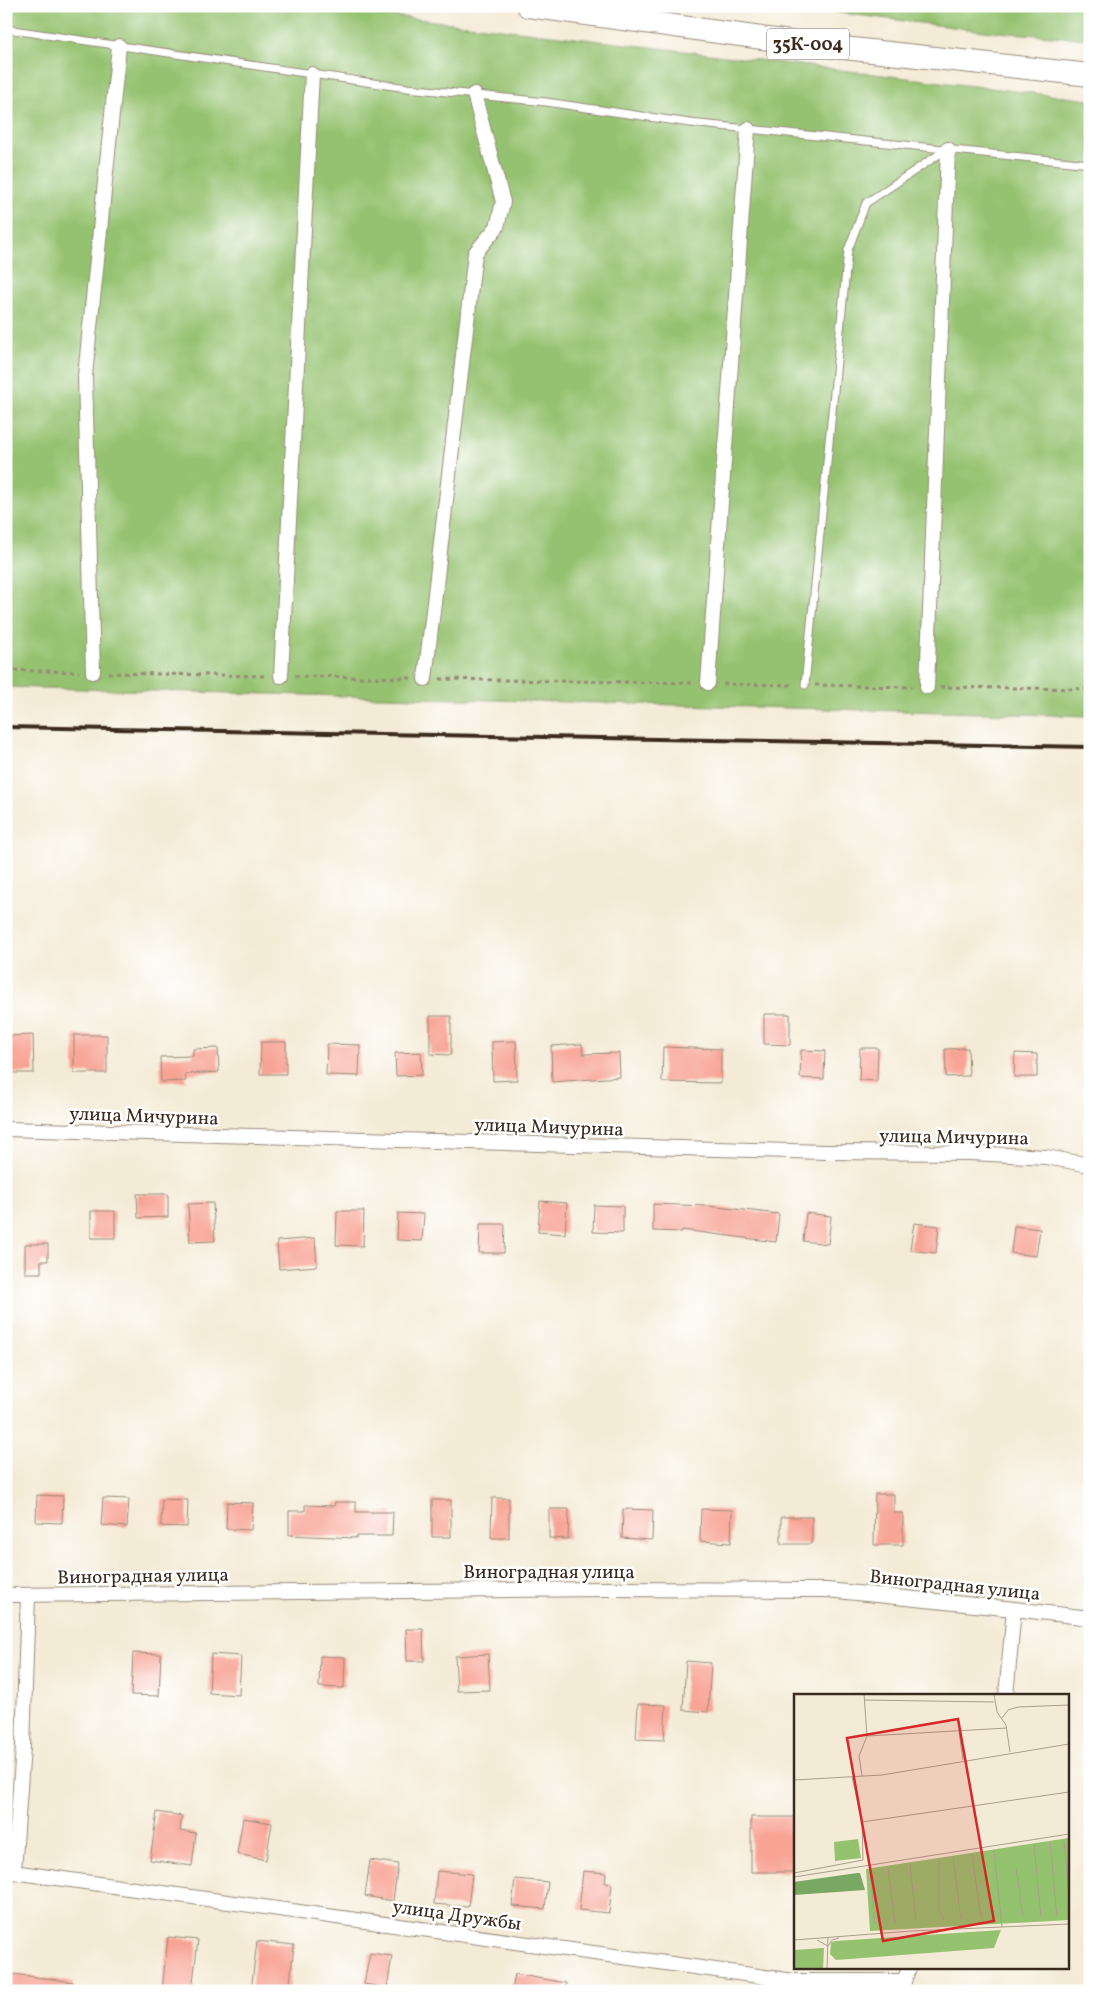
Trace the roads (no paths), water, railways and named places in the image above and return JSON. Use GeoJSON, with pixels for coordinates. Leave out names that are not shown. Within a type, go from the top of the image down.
{"type":"FeatureCollection","features":[{"type":"Feature","properties":{"kind":"main road","name":"35К-004"},"geometry":{"type":"LineString","coordinates":[[528,6],[798,43],[1090,75]]}},
{"type":"Feature","properties":{"kind":"street"},"geometry":{"type":"LineString","coordinates":[[93,672],[85,376],[119,46]]}},
{"type":"Feature","properties":{"kind":"street"},"geometry":{"type":"LineString","coordinates":[[281,676],[312,74]]}},
{"type":"Feature","properties":{"kind":"street"},"geometry":{"type":"LineString","coordinates":[[425,679],[475,253],[497,227],[503,202],[474,94]]}},
{"type":"Feature","properties":{"kind":"street"},"geometry":{"type":"LineString","coordinates":[[708,683],[748,129]]}},
{"type":"Feature","properties":{"kind":"street"},"geometry":{"type":"LineString","coordinates":[[927,687],[948,148]]}},
{"type":"Feature","properties":{"kind":"street","name":"улица Мичурина"},"geometry":{"type":"LineString","coordinates":[[6,1129],[805,1151],[970,1153],[1046,1157],[1090,1165]]}},
{"type":"Feature","properties":{"kind":"street","name":"Виноградная улица"},"geometry":{"type":"LineString","coordinates":[[6,1595],[518,1590],[827,1590],[1014,1608],[1090,1618]]}},
{"type":"Feature","properties":{"kind":"street"},"geometry":{"type":"LineString","coordinates":[[10,1871],[23,1747],[28,1596]]}},
{"type":"Feature","properties":{"kind":"street"},"geometry":{"type":"LineString","coordinates":[[1006,1694],[1014,1608]]}},
{"type":"Feature","properties":{"kind":"street","name":"улица Дружбы"},"geometry":{"type":"LineString","coordinates":[[10,1871],[794,1981],[906,1980]]}},
{"type":"Feature","properties":{"kind":"lane"},"geometry":{"type":"LineString","coordinates":[[6,29],[407,88],[546,102],[690,123],[1090,164]]}},
{"type":"Feature","properties":{"kind":"lane"},"geometry":{"type":"LineString","coordinates":[[805,685],[848,250],[866,203],[948,148]]}},
{"type":"Feature","properties":{"kind":"railway"},"geometry":{"type":"LineString","coordinates":[[6,727],[1090,747]]}}]}
